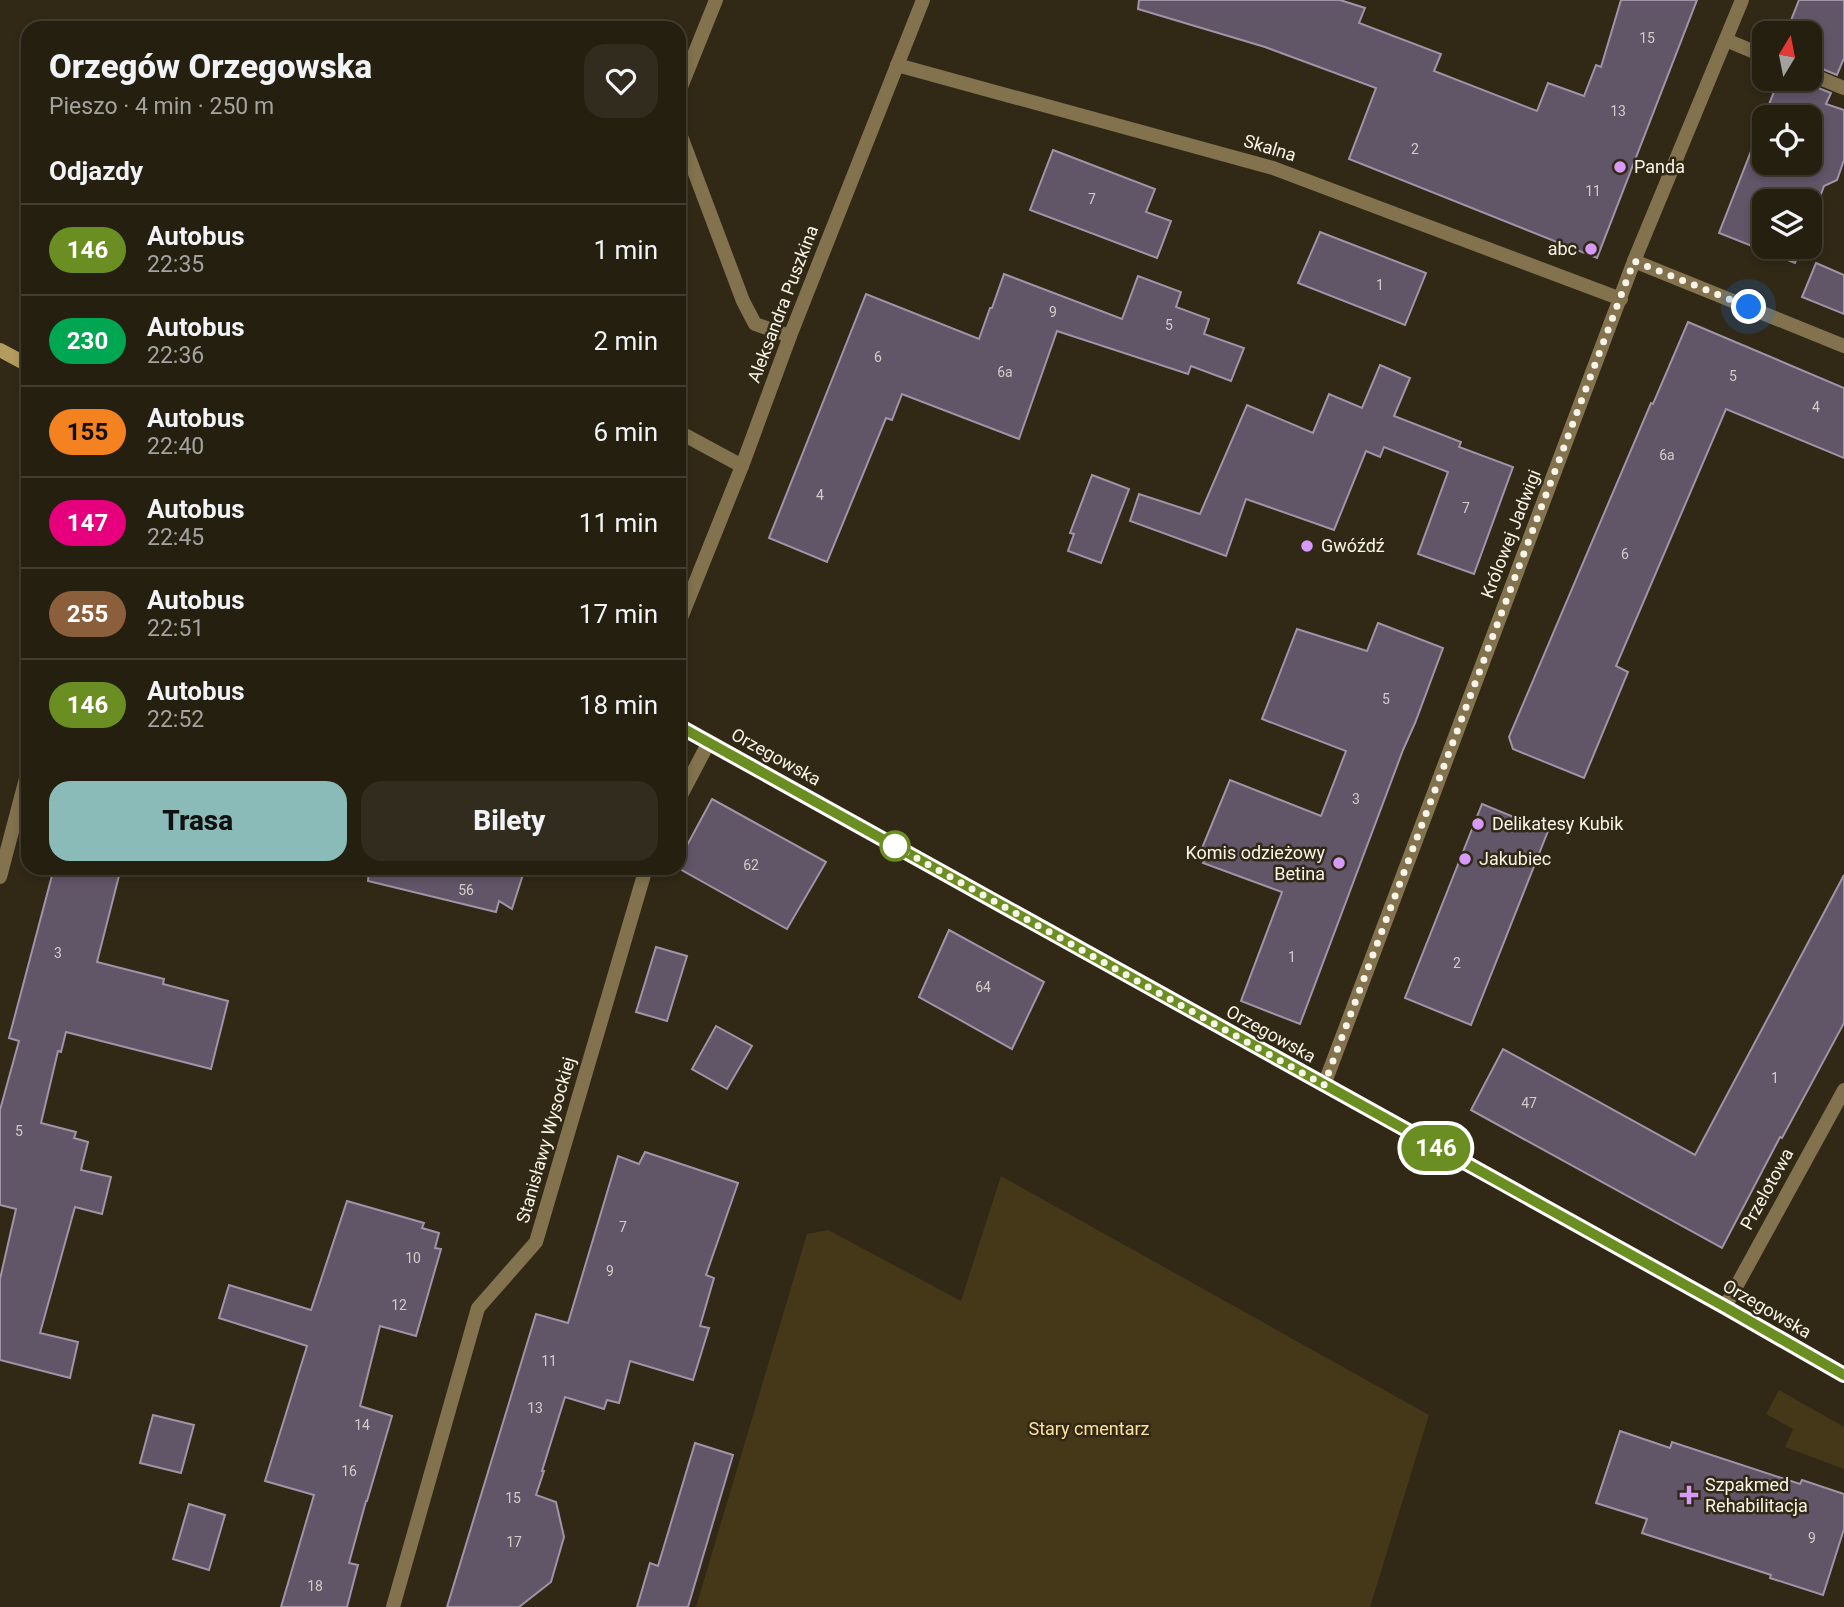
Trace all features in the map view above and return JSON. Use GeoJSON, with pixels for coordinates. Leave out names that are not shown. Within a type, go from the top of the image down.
{"type":"FeatureCollection","features":[{"type":"Feature","properties":{"kind":"street"},"geometry":{"type":"LineString","coordinates":[[686,75],[716,0]]}},
{"type":"Feature","properties":{"kind":"street","name":"Aleksandra Puszkina"},"geometry":{"type":"LineString","coordinates":[[686,605],[743,466],[790,336],[923,0]]}},
{"type":"Feature","properties":{"kind":"street","name":"Królowej Jadwigi"},"geometry":{"type":"LineString","coordinates":[[1324,1085],[1634,261],[1742,0]]}},
{"type":"Feature","properties":{"kind":"street"},"geometry":{"type":"LineString","coordinates":[[1726,40],[1752,51]]}},
{"type":"Feature","properties":{"kind":"street","name":"Skalna"},"geometry":{"type":"LineString","coordinates":[[897,65],[1273,168],[1621,299]]}},
{"type":"Feature","properties":{"kind":"street"},"geometry":{"type":"LineString","coordinates":[[1822,79],[1844,88]]}},
{"type":"Feature","properties":{"kind":"street"},"geometry":{"type":"LineString","coordinates":[[686,149],[743,300],[755,324],[790,336]]}},
{"type":"Feature","properties":{"kind":"street"},"geometry":{"type":"LineString","coordinates":[[1634,261],[1844,346]]}},
{"type":"Feature","properties":{"kind":"street"},"geometry":{"type":"LineString","coordinates":[[0,350],[21,361]]}},
{"type":"Feature","properties":{"kind":"street"},"geometry":{"type":"LineString","coordinates":[[686,436],[743,466]]}},
{"type":"Feature","properties":{"kind":"street","name":"Orzegowska"},"geometry":{"type":"LineString","coordinates":[[686,730],[1844,1375]]}},
{"type":"Feature","properties":{"kind":"street"},"geometry":{"type":"LineString","coordinates":[[686,786],[709,742]]}},
{"type":"Feature","properties":{"kind":"street"},"geometry":{"type":"LineString","coordinates":[[0,877],[21,798]]}},
{"type":"Feature","properties":{"kind":"street","name":"Stanisławy Wysockiej"},"geometry":{"type":"LineString","coordinates":[[393,1607],[478,1308],[536,1242],[644,875]]}},
{"type":"Feature","properties":{"kind":"street","name":"Przelotowa"},"geometry":{"type":"LineString","coordinates":[[1725,1307],[1844,1090]]}},
{"type":"Feature","properties":{"kind":"green space","name":"Stary cmentarz"},"geometry":{"type":"Polygon","coordinates":[[[1001,1176],[1429,1415],[1370,1607],[696,1607],[807,1234],[828,1230],[961,1301],[1001,1176]]]}},
{"type":"Feature","properties":{"kind":"green space"},"geometry":{"type":"Polygon","coordinates":[[[1779,1390],[1844,1427],[1844,1469],[1785,1447],[1793,1429],[1766,1414],[1779,1390]]]}},
{"type":"Feature","properties":{"kind":"building"},"geometry":{"type":"Polygon","coordinates":[[[1139,0],[1340,0],[1365,8],[1359,23],[1441,54],[1434,71],[1537,111],[1548,83],[1584,96],[1596,65],[1601,67],[1621,0],[1697,0],[1597,258],[1349,159],[1376,88],[1265,47],[1138,9],[1139,0]]]}},
{"type":"Feature","properties":{"kind":"building"},"geometry":{"type":"Polygon","coordinates":[[[1799,0],[1844,0],[1844,58],[1837,75],[1822,69],[1822,21],[1791,21],[1799,0]]]}},
{"type":"Feature","properties":{"kind":"building"},"geometry":{"type":"Polygon","coordinates":[[[1822,89],[1831,93],[1826,104],[1844,110],[1844,160],[1837,180],[1824,186],[1822,191],[1822,189],[1752,189],[1752,246],[1719,233],[1752,149],[1752,175],[1822,175],[1822,105],[1769,105],[1774,91],[1822,89]]]}},
{"type":"Feature","properties":{"kind":"building"},"geometry":{"type":"Polygon","coordinates":[[[1053,150],[1155,189],[1146,212],[1171,221],[1157,258],[1030,210],[1053,150]]]}},
{"type":"Feature","properties":{"kind":"building"},"geometry":{"type":"Polygon","coordinates":[[[1320,232],[1426,273],[1405,325],[1298,283],[1320,232]]]}},
{"type":"Feature","properties":{"kind":"building"},"geometry":{"type":"Polygon","coordinates":[[[1816,263],[1844,275],[1844,314],[1802,297],[1816,263]]]}},
{"type":"Feature","properties":{"kind":"building"},"geometry":{"type":"Polygon","coordinates":[[[1004,274],[1122,319],[1138,276],[1181,292],[1176,307],[1209,319],[1204,334],[1244,348],[1231,381],[1191,366],[1188,374],[1057,331],[1019,439],[902,394],[892,420],[886,418],[827,562],[769,538],[866,294],[979,339],[1004,274]]]}},
{"type":"Feature","properties":{"kind":"building"},"geometry":{"type":"Polygon","coordinates":[[[1688,322],[1844,388],[1844,458],[1726,409],[1616,666],[1628,672],[1584,778],[1513,749],[1509,737],[1688,322]]]}},
{"type":"Feature","properties":{"kind":"building"},"geometry":{"type":"Polygon","coordinates":[[[1380,365],[1410,378],[1394,416],[1461,442],[1459,447],[1513,467],[1474,574],[1418,554],[1448,472],[1384,447],[1380,457],[1366,451],[1334,530],[1246,499],[1226,556],[1130,521],[1139,494],[1200,514],[1247,405],[1313,433],[1329,394],[1362,408],[1380,365]]]}},
{"type":"Feature","properties":{"kind":"building"},"geometry":{"type":"Polygon","coordinates":[[[1092,475],[1129,489],[1101,563],[1068,551],[1074,534],[1070,533],[1092,475]]]}},
{"type":"Feature","properties":{"kind":"building"},"geometry":{"type":"Polygon","coordinates":[[[1378,623],[1443,648],[1300,1024],[1241,1001],[1282,892],[1203,863],[1209,850],[1202,848],[1230,780],[1321,816],[1346,751],[1262,719],[1297,629],[1367,651],[1378,623]]]}},
{"type":"Feature","properties":{"kind":"building"},"geometry":{"type":"Polygon","coordinates":[[[712,799],[826,862],[787,929],[686,872],[686,847],[712,799]]]}},
{"type":"Feature","properties":{"kind":"building"},"geometry":{"type":"Polygon","coordinates":[[[1482,804],[1548,831],[1471,1025],[1405,998],[1482,804]]]}},
{"type":"Feature","properties":{"kind":"building"},"geometry":{"type":"Polygon","coordinates":[[[52,875],[119,875],[97,962],[164,979],[163,984],[228,1001],[211,1069],[66,1032],[61,1052],[58,1051],[41,1123],[76,1132],[74,1138],[88,1142],[81,1170],[111,1177],[102,1214],[75,1207],[40,1333],[78,1342],[70,1378],[0,1360],[0,1279],[16,1209],[0,1205],[0,1110],[19,1041],[9,1038],[52,875]]]}},
{"type":"Feature","properties":{"kind":"building"},"geometry":{"type":"Polygon","coordinates":[[[368,875],[523,875],[512,909],[499,901],[496,912],[368,881],[368,875]]]}},
{"type":"Feature","properties":{"kind":"building"},"geometry":{"type":"Polygon","coordinates":[[[1844,875],[1844,1023],[1722,1248],[1471,1110],[1503,1049],[1695,1155],[1844,875]]]}},
{"type":"Feature","properties":{"kind":"building"},"geometry":{"type":"Polygon","coordinates":[[[949,930],[1044,982],[1012,1049],[919,997],[949,930]]]}},
{"type":"Feature","properties":{"kind":"building"},"geometry":{"type":"Polygon","coordinates":[[[656,947],[687,956],[667,1021],[636,1012],[656,947]]]}},
{"type":"Feature","properties":{"kind":"building"},"geometry":{"type":"Polygon","coordinates":[[[716,1026],[752,1046],[727,1089],[692,1069],[716,1026]]]}},
{"type":"Feature","properties":{"kind":"building"},"geometry":{"type":"Polygon","coordinates":[[[645,1152],[738,1183],[706,1275],[714,1278],[700,1326],[709,1328],[693,1380],[630,1361],[619,1403],[607,1400],[604,1409],[565,1397],[536,1495],[556,1502],[564,1537],[551,1582],[519,1607],[447,1607],[536,1314],[568,1323],[618,1156],[639,1164],[645,1152]]]}},
{"type":"Feature","properties":{"kind":"building"},"geometry":{"type":"Polygon","coordinates":[[[347,1201],[424,1223],[422,1228],[439,1233],[435,1248],[441,1249],[416,1336],[380,1326],[360,1406],[392,1416],[349,1563],[358,1565],[347,1607],[281,1607],[314,1495],[265,1481],[307,1346],[219,1318],[229,1285],[311,1310],[347,1201]]]}},
{"type":"Feature","properties":{"kind":"building"},"geometry":{"type":"Polygon","coordinates":[[[153,1415],[194,1425],[181,1473],[140,1463],[153,1415]]]}},
{"type":"Feature","properties":{"kind":"building"},"geometry":{"type":"Polygon","coordinates":[[[1620,1431],[1670,1448],[1672,1442],[1800,1484],[1802,1480],[1844,1494],[1844,1529],[1823,1595],[1642,1533],[1647,1519],[1596,1503],[1620,1431]]]}},
{"type":"Feature","properties":{"kind":"building"},"geometry":{"type":"Polygon","coordinates":[[[695,1443],[733,1455],[688,1607],[637,1607],[650,1563],[658,1566],[695,1443]]]}},
{"type":"Feature","properties":{"kind":"building"},"geometry":{"type":"Polygon","coordinates":[[[189,1504],[225,1515],[209,1570],[173,1559],[189,1504]]]}},
{"type":"Feature","properties":{"kind":"bus line","name":"146"},"geometry":{"type":"LineString","coordinates":[[686,730],[1844,1375]]}},
{"type":"Feature","properties":{"kind":"place","name":"Panda"},"geometry":{"type":"Point","coordinates":[1620,167]}},
{"type":"Feature","properties":{"kind":"place","name":"abc"},"geometry":{"type":"Point","coordinates":[1591,249]}},
{"type":"Feature","properties":{"kind":"place","name":"Gwóźdź"},"geometry":{"type":"Point","coordinates":[1307,546]}},
{"type":"Feature","properties":{"kind":"place","name":"Delikatesy Kubik"},"geometry":{"type":"Point","coordinates":[1478,824]}},
{"type":"Feature","properties":{"kind":"place","name":"Jakubiec"},"geometry":{"type":"Point","coordinates":[1465,859]}},
{"type":"Feature","properties":{"kind":"place","name":"Komis odzieżowy Betina"},"geometry":{"type":"Point","coordinates":[1339,863]}},
{"type":"Feature","properties":{"kind":"place","name":"Szpakmed Rehabilitacja"},"geometry":{"type":"Point","coordinates":[1689,1495]}},
{"type":"Feature","properties":{"kind":"route"},"geometry":{"type":"LineString","coordinates":[[895,846],[1324,1085],[1634,261],[1749,307]]}}]}
